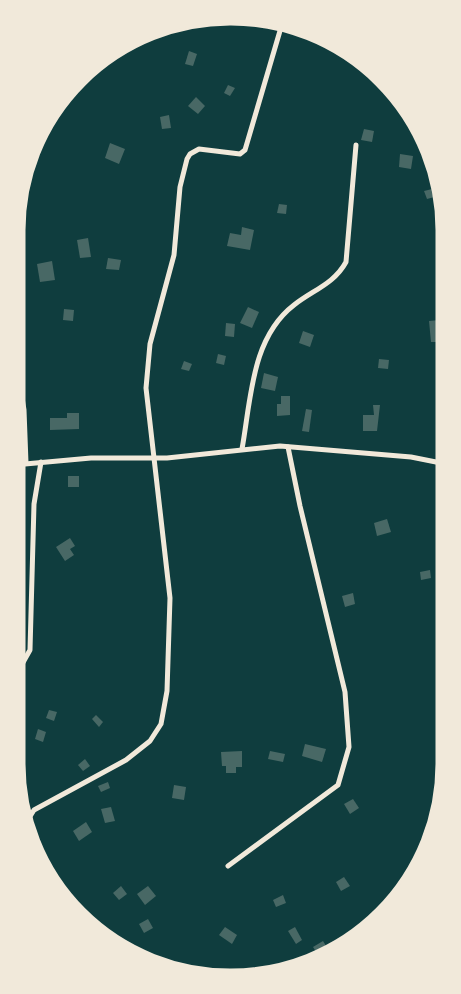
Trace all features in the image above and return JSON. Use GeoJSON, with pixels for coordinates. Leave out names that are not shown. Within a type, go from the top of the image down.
{"type":"FeatureCollection","features":[{"type":"Feature","properties":{"kind":"street"},"geometry":{"type":"LineString","coordinates":[[31,815],[34,810],[126,760],[150,741],[161,724],[167,691],[170,598],[146,388],[150,344],[174,255],[180,187],[187,159],[190,154],[199,149],[240,154],[245,150],[280,30]]}},
{"type":"Feature","properties":{"kind":"street"},"geometry":{"type":"LineString","coordinates":[[242,449],[262,344],[273,325],[294,305],[339,275],[346,262],[356,145]]}},
{"type":"Feature","properties":{"kind":"street"},"geometry":{"type":"LineString","coordinates":[[24,410],[26,463],[91,458],[212,455],[242,449],[288,447],[411,457],[437,462]]}},
{"type":"Feature","properties":{"kind":"street"},"geometry":{"type":"LineString","coordinates":[[228,866],[338,785],[348,747],[345,692],[288,447]]}},
{"type":"Feature","properties":{"kind":"street"},"geometry":{"type":"LineString","coordinates":[[24,661],[30,650],[34,504],[42,462]]}},
{"type":"Feature","properties":{"kind":"building"},"geometry":{"type":"Polygon","coordinates":[[[189,51],[197,54],[193,66],[185,64],[189,51]]]}},
{"type":"Feature","properties":{"kind":"building"},"geometry":{"type":"Polygon","coordinates":[[[228,85],[235,88],[230,96],[224,93],[228,85]]]}},
{"type":"Feature","properties":{"kind":"building"},"geometry":{"type":"Polygon","coordinates":[[[196,97],[205,106],[198,114],[188,106],[196,97]]]}},
{"type":"Feature","properties":{"kind":"building"},"geometry":{"type":"Polygon","coordinates":[[[169,115],[171,128],[162,129],[160,117],[169,115]]]}},
{"type":"Feature","properties":{"kind":"building"},"geometry":{"type":"Polygon","coordinates":[[[364,129],[374,131],[372,142],[361,140],[364,129]]]}},
{"type":"Feature","properties":{"kind":"building"},"geometry":{"type":"Polygon","coordinates":[[[110,143],[125,149],[119,164],[105,158],[110,143]]]}},
{"type":"Feature","properties":{"kind":"building"},"geometry":{"type":"Polygon","coordinates":[[[400,154],[413,156],[411,169],[399,167],[400,154]]]}},
{"type":"Feature","properties":{"kind":"building"},"geometry":{"type":"Polygon","coordinates":[[[432,189],[434,197],[427,199],[424,191],[432,189]]]}},
{"type":"Feature","properties":{"kind":"building"},"geometry":{"type":"Polygon","coordinates":[[[279,204],[287,205],[286,214],[277,213],[279,204]]]}},
{"type":"Feature","properties":{"kind":"building"},"geometry":{"type":"Polygon","coordinates":[[[242,227],[254,230],[250,250],[227,246],[230,233],[241,235],[242,227]]]}},
{"type":"Feature","properties":{"kind":"building"},"geometry":{"type":"Polygon","coordinates":[[[88,238],[91,257],[80,258],[77,240],[88,238]]]}},
{"type":"Feature","properties":{"kind":"building"},"geometry":{"type":"Polygon","coordinates":[[[108,258],[121,260],[119,270],[106,269],[108,258]]]}},
{"type":"Feature","properties":{"kind":"building"},"geometry":{"type":"Polygon","coordinates":[[[52,261],[55,280],[40,282],[37,264],[52,261]]]}},
{"type":"Feature","properties":{"kind":"building"},"geometry":{"type":"Polygon","coordinates":[[[248,307],[259,312],[252,328],[240,323],[248,307]]]}},
{"type":"Feature","properties":{"kind":"building"},"geometry":{"type":"Polygon","coordinates":[[[64,309],[74,310],[73,321],[63,320],[64,309]]]}},
{"type":"Feature","properties":{"kind":"building"},"geometry":{"type":"Polygon","coordinates":[[[437,320],[437,342],[431,342],[429,321],[437,320]]]}},
{"type":"Feature","properties":{"kind":"building"},"geometry":{"type":"Polygon","coordinates":[[[226,323],[235,324],[234,337],[225,336],[226,323]]]}},
{"type":"Feature","properties":{"kind":"building"},"geometry":{"type":"Polygon","coordinates":[[[303,331],[314,335],[310,347],[299,343],[303,331]]]}},
{"type":"Feature","properties":{"kind":"building"},"geometry":{"type":"Polygon","coordinates":[[[218,354],[226,356],[224,365],[216,363],[218,354]]]}},
{"type":"Feature","properties":{"kind":"building"},"geometry":{"type":"Polygon","coordinates":[[[379,359],[389,360],[388,369],[378,368],[379,359]]]}},
{"type":"Feature","properties":{"kind":"building"},"geometry":{"type":"Polygon","coordinates":[[[184,361],[192,364],[189,371],[181,369],[184,361]]]}},
{"type":"Feature","properties":{"kind":"building"},"geometry":{"type":"Polygon","coordinates":[[[264,373],[278,377],[275,391],[261,388],[264,373]]]}},
{"type":"Feature","properties":{"kind":"building"},"geometry":{"type":"Polygon","coordinates":[[[281,396],[290,396],[290,415],[277,416],[277,404],[281,404],[281,396]]]}},
{"type":"Feature","properties":{"kind":"building"},"geometry":{"type":"Polygon","coordinates":[[[373,405],[380,405],[377,431],[363,431],[363,415],[374,415],[373,405]]]}},
{"type":"Feature","properties":{"kind":"building"},"geometry":{"type":"Polygon","coordinates":[[[306,409],[312,410],[309,432],[302,431],[306,409]]]}},
{"type":"Feature","properties":{"kind":"building"},"geometry":{"type":"Polygon","coordinates":[[[67,413],[79,413],[79,429],[50,430],[50,418],[67,418],[67,413]]]}},
{"type":"Feature","properties":{"kind":"building"},"geometry":{"type":"Polygon","coordinates":[[[68,476],[79,476],[79,487],[68,487],[68,476]]]}},
{"type":"Feature","properties":{"kind":"building"},"geometry":{"type":"Polygon","coordinates":[[[387,519],[391,532],[377,536],[374,523],[387,519]]]}},
{"type":"Feature","properties":{"kind":"building"},"geometry":{"type":"Polygon","coordinates":[[[70,538],[75,546],[70,549],[74,555],[65,561],[56,547],[70,538]]]}},
{"type":"Feature","properties":{"kind":"building"},"geometry":{"type":"Polygon","coordinates":[[[430,570],[431,578],[421,580],[420,572],[430,570]]]}},
{"type":"Feature","properties":{"kind":"building"},"geometry":{"type":"Polygon","coordinates":[[[353,593],[355,604],[345,607],[342,596],[353,593]]]}},
{"type":"Feature","properties":{"kind":"building"},"geometry":{"type":"Polygon","coordinates":[[[49,710],[57,712],[54,721],[46,718],[49,710]]]}},
{"type":"Feature","properties":{"kind":"building"},"geometry":{"type":"Polygon","coordinates":[[[96,715],[103,722],[99,727],[92,719],[96,715]]]}},
{"type":"Feature","properties":{"kind":"building"},"geometry":{"type":"Polygon","coordinates":[[[38,729],[46,732],[43,742],[35,739],[38,729]]]}},
{"type":"Feature","properties":{"kind":"building"},"geometry":{"type":"Polygon","coordinates":[[[305,744],[326,749],[322,762],[302,756],[305,744]]]}},
{"type":"Feature","properties":{"kind":"building"},"geometry":{"type":"Polygon","coordinates":[[[242,751],[242,767],[236,767],[236,773],[226,773],[226,766],[222,766],[221,752],[242,751]]]}},
{"type":"Feature","properties":{"kind":"building"},"geometry":{"type":"Polygon","coordinates":[[[270,751],[285,754],[283,762],[268,759],[270,751]]]}},
{"type":"Feature","properties":{"kind":"building"},"geometry":{"type":"Polygon","coordinates":[[[85,759],[90,766],[83,771],[78,765],[85,759]]]}},
{"type":"Feature","properties":{"kind":"building"},"geometry":{"type":"Polygon","coordinates":[[[108,782],[110,788],[101,792],[98,786],[108,782]]]}},
{"type":"Feature","properties":{"kind":"building"},"geometry":{"type":"Polygon","coordinates":[[[174,785],[186,787],[184,800],[172,798],[174,785]]]}},
{"type":"Feature","properties":{"kind":"building"},"geometry":{"type":"Polygon","coordinates":[[[353,799],[359,808],[350,814],[344,804],[353,799]]]}},
{"type":"Feature","properties":{"kind":"building"},"geometry":{"type":"Polygon","coordinates":[[[111,807],[115,821],[105,823],[101,809],[111,807]]]}},
{"type":"Feature","properties":{"kind":"building"},"geometry":{"type":"Polygon","coordinates":[[[86,822],[92,832],[79,841],[73,831],[86,822]]]}},
{"type":"Feature","properties":{"kind":"building"},"geometry":{"type":"Polygon","coordinates":[[[344,877],[350,886],[341,891],[336,882],[344,877]]]}},
{"type":"Feature","properties":{"kind":"building"},"geometry":{"type":"Polygon","coordinates":[[[121,886],[127,894],[119,900],[113,893],[121,886]]]}},
{"type":"Feature","properties":{"kind":"building"},"geometry":{"type":"Polygon","coordinates":[[[148,886],[156,896],[145,905],[137,894],[148,886]]]}},
{"type":"Feature","properties":{"kind":"building"},"geometry":{"type":"Polygon","coordinates":[[[283,895],[286,903],[276,907],[273,900],[283,895]]]}},
{"type":"Feature","properties":{"kind":"building"},"geometry":{"type":"Polygon","coordinates":[[[148,919],[153,928],[144,933],[139,924],[148,919]]]}},
{"type":"Feature","properties":{"kind":"building"},"geometry":{"type":"Polygon","coordinates":[[[225,927],[237,935],[232,944],[219,935],[225,927]]]}},
{"type":"Feature","properties":{"kind":"building"},"geometry":{"type":"Polygon","coordinates":[[[295,927],[302,940],[296,944],[288,931],[295,927]]]}},
{"type":"Feature","properties":{"kind":"building"},"geometry":{"type":"Polygon","coordinates":[[[323,941],[326,946],[316,951],[313,947],[323,941]]]}}]}
